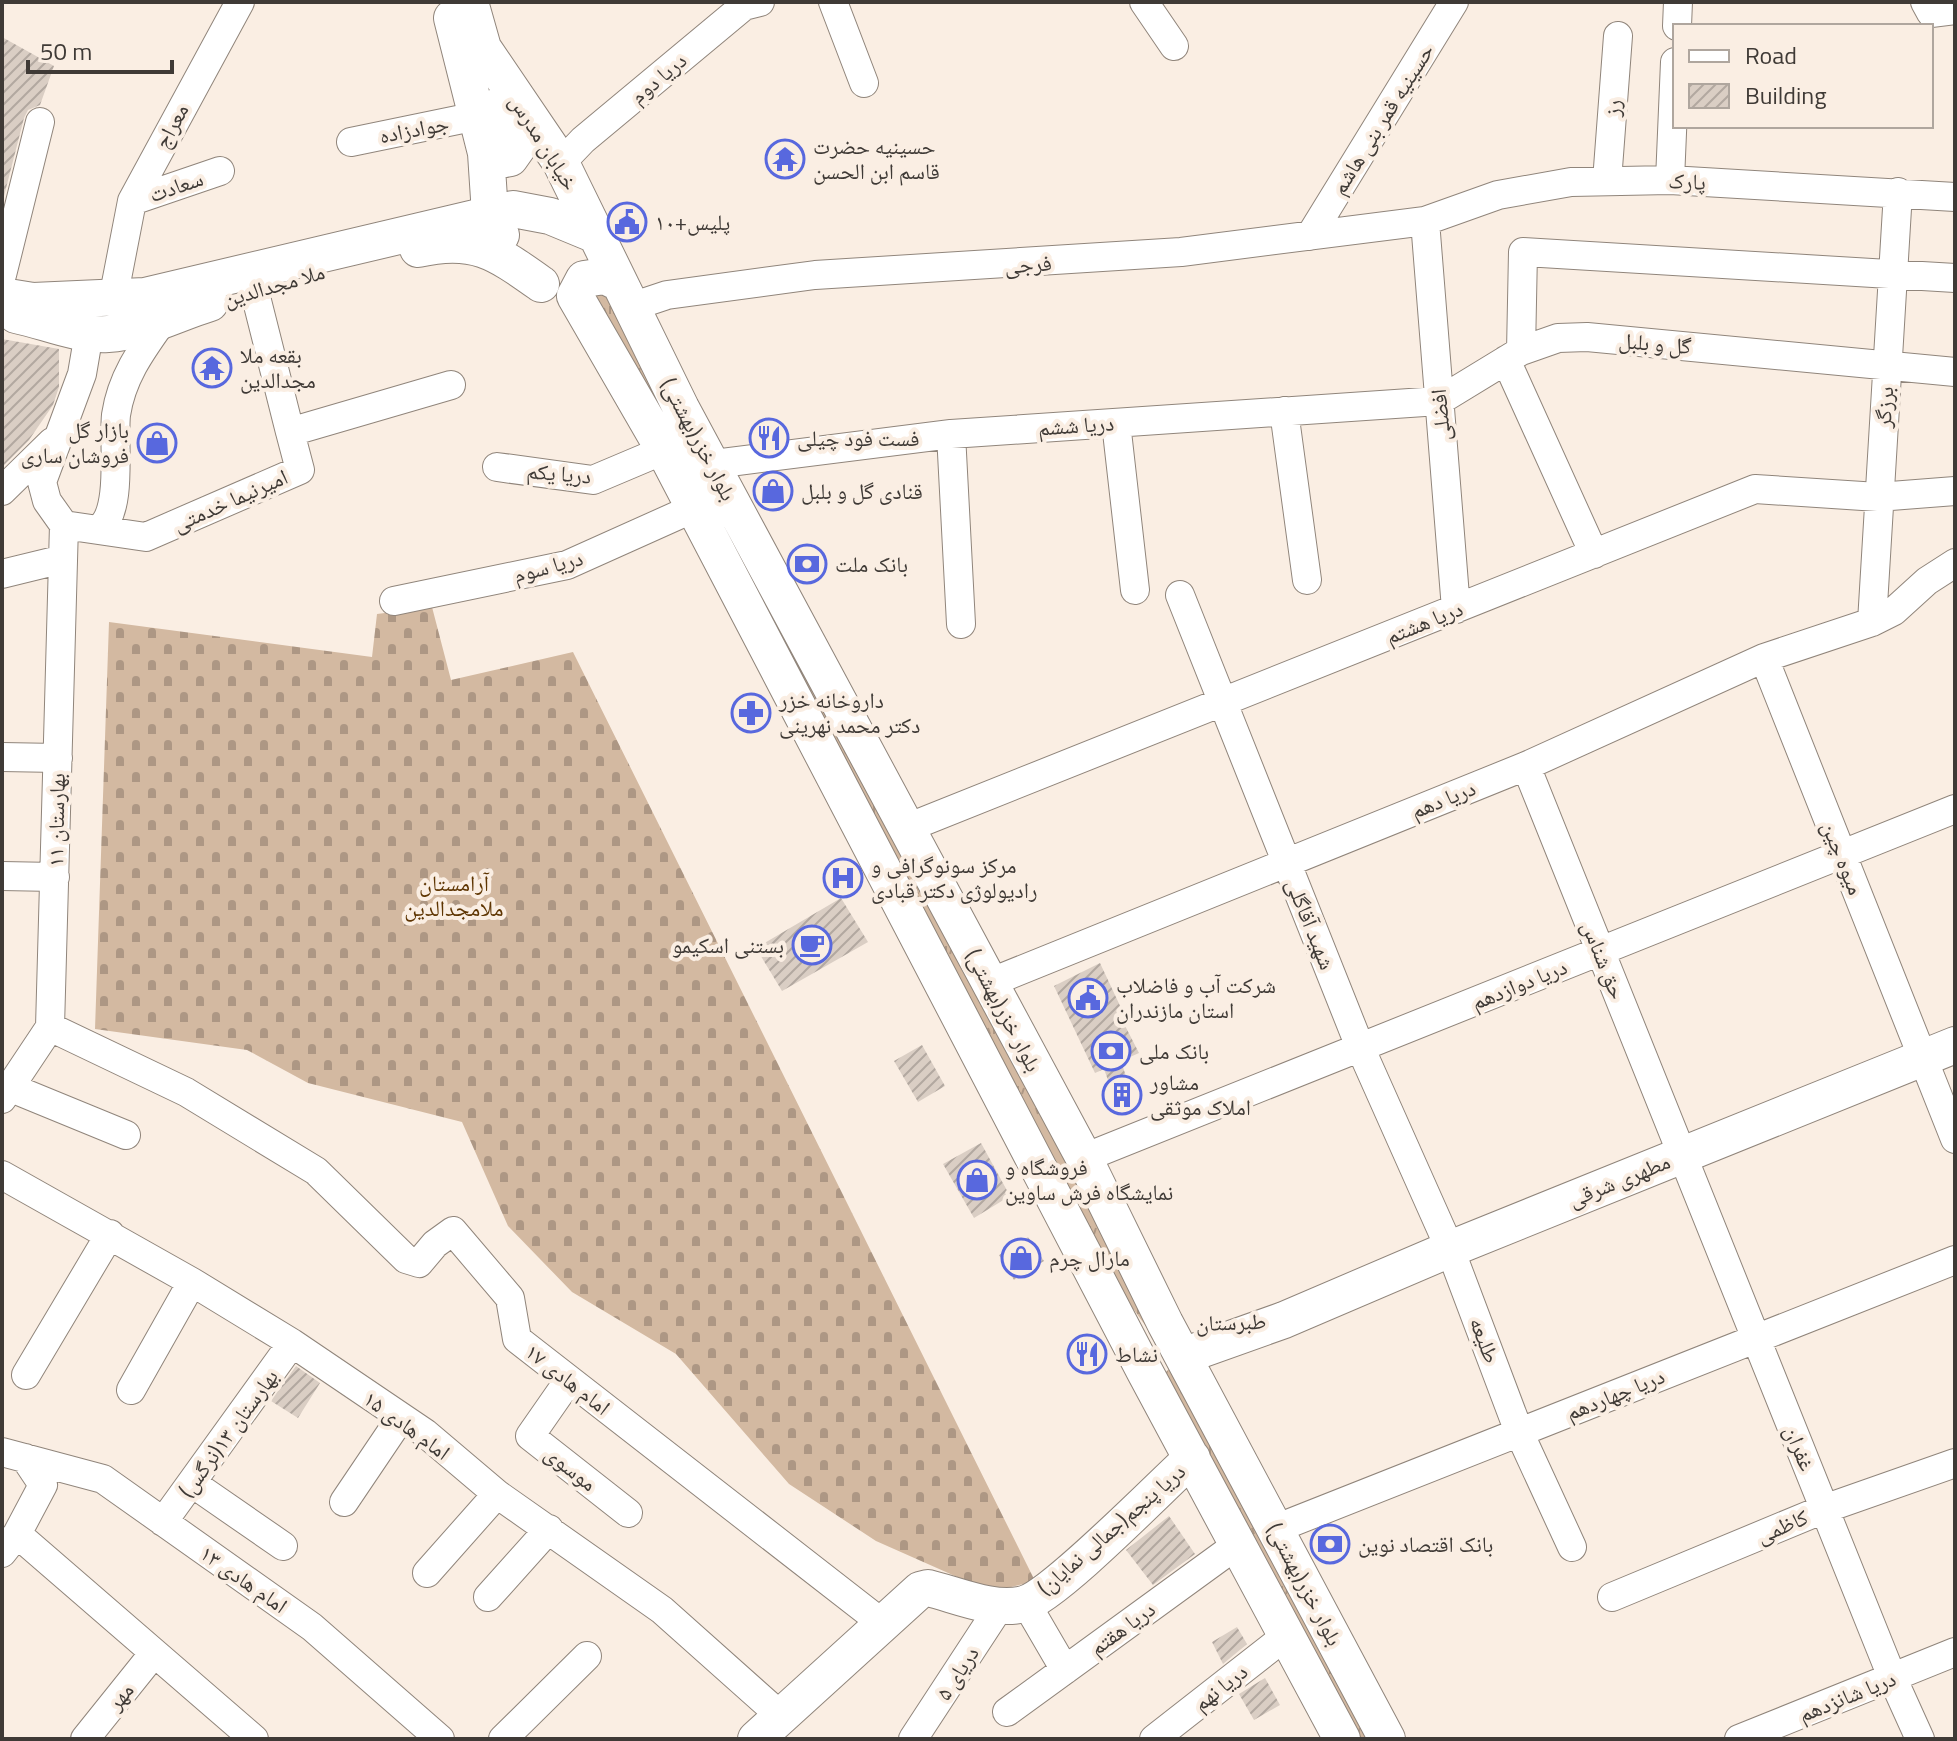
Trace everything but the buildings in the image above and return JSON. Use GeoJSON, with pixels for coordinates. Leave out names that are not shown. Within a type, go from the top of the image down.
{"type":"FeatureCollection","features":[{"type":"Feature","properties":{"kind":"main road","name":"خیابان مدرس"},"geometry":{"type":"LineString","coordinates":[[449,2],[486,153],[490,214]]}},
{"type":"Feature","properties":{"kind":"main road","name":"خیابان مدرس"},"geometry":{"type":"LineString","coordinates":[[470,2],[483,48],[561,163],[625,295]]}},
{"type":"Feature","properties":{"kind":"main road"},"geometry":{"type":"LineString","coordinates":[[483,48],[505,111],[522,141],[510,158],[500,160],[486,153]]}},
{"type":"Feature","properties":{"kind":"main road","name":"ملا مجدالدین"},"geometry":{"type":"LineString","coordinates":[[2,311],[97,311],[145,296],[513,209],[550,216],[596,235]]}},
{"type":"Feature","properties":{"kind":"main road"},"geometry":{"type":"LineString","coordinates":[[490,214],[497,231],[541,284],[664,450]]}},
{"type":"Feature","properties":{"kind":"main road","name":"ملا مجدالدین"},"geometry":{"type":"LineString","coordinates":[[2,296],[97,311],[135,329],[166,316],[254,289],[450,242],[499,254],[541,284]]}},
{"type":"Feature","properties":{"kind":"main road"},"geometry":{"type":"LineString","coordinates":[[625,295],[595,275],[584,279],[575,296],[664,450]]}},
{"type":"Feature","properties":{"kind":"main road","name":"بلوار خزر(بهشتی)"},"geometry":{"type":"LineString","coordinates":[[625,295],[681,408],[714,464],[1084,1158],[1165,1323],[1387,1739]]}},
{"type":"Feature","properties":{"kind":"main road","name":"بلوار خزر(بهشتی)"},"geometry":{"type":"LineString","coordinates":[[664,450],[1145,1372],[1342,1739]]}},
{"type":"Feature","properties":{"kind":"main road","name":"مطهری شرقی"},"geometry":{"type":"LineString","coordinates":[[1284,1320],[1450,1249],[1939,1051]]}},
{"type":"Feature","properties":{"kind":"main road","name":"طبرستان"},"geometry":{"type":"LineString","coordinates":[[1165,1323],[1219,1326],[1284,1320]]}},
{"type":"Feature","properties":{"kind":"main road","name":"طبرستان"},"geometry":{"type":"LineString","coordinates":[[1183,1356],[1284,1320]]}},
{"type":"Feature","properties":{"kind":"main road","name":"دریا پنجم(جمالی نمایان)"},"geometry":{"type":"LineString","coordinates":[[1013,1605],[1068,1572],[1192,1458]]}},
{"type":"Feature","properties":{"kind":"main road"},"geometry":{"type":"LineString","coordinates":[[769,1728],[920,1590],[928,1588],[1013,1605]]}},
{"type":"Feature","properties":{"kind":"street","name":"معراج"},"geometry":{"type":"LineString","coordinates":[[64,525],[47,501],[42,482],[82,374],[97,311],[119,256],[132,201],[240,2]]}},
{"type":"Feature","properties":{"kind":"street","name":"دریا دوم"},"geometry":{"type":"LineString","coordinates":[[561,163],[583,140],[744,6],[760,2]]}},
{"type":"Feature","properties":{"kind":"street"},"geometry":{"type":"LineString","coordinates":[[833,2],[864,83]]}},
{"type":"Feature","properties":{"kind":"street"},"geometry":{"type":"LineString","coordinates":[[1144,2],[1174,46]]}},
{"type":"Feature","properties":{"kind":"street","name":"حسینیه قمر بنی هاشم"},"geometry":{"type":"LineString","coordinates":[[1310,236],[1454,2]]}},
{"type":"Feature","properties":{"kind":"street"},"geometry":{"type":"LineString","coordinates":[[1677,24],[1678,2]]}},
{"type":"Feature","properties":{"kind":"street"},"geometry":{"type":"LineString","coordinates":[[1925,2],[1931,13],[1955,10]]}},
{"type":"Feature","properties":{"kind":"street","name":"رز"},"geometry":{"type":"LineString","coordinates":[[1607,181],[1618,36]]}},
{"type":"Feature","properties":{"kind":"street"},"geometry":{"type":"LineString","coordinates":[[1670,180],[1673,109]]}},
{"type":"Feature","properties":{"kind":"street","name":"جوادزاده"},"geometry":{"type":"LineString","coordinates":[[351,142],[477,116]]}},
{"type":"Feature","properties":{"kind":"street"},"geometry":{"type":"LineString","coordinates":[[2,275],[40,122]]}},
{"type":"Feature","properties":{"kind":"street","name":"سعادت"},"geometry":{"type":"LineString","coordinates":[[132,201],[220,171]]}},
{"type":"Feature","properties":{"kind":"street","name":"پارک"},"geometry":{"type":"LineString","coordinates":[[1425,221],[1498,195],[1571,182],[1670,180],[1955,197]]}},
{"type":"Feature","properties":{"kind":"street","name":"برزگر"},"geometry":{"type":"LineString","coordinates":[[1883,617],[1878,497],[1898,192]]}},
{"type":"Feature","properties":{"kind":"street","name":"فرجی"},"geometry":{"type":"LineString","coordinates":[[625,295],[667,295],[815,275],[1050,263],[1181,252],[1425,221]]}},
{"type":"Feature","properties":{"kind":"street","name":"افضلی"},"geometry":{"type":"LineString","coordinates":[[1425,221],[1456,609]]}},
{"type":"Feature","properties":{"kind":"street"},"geometry":{"type":"LineString","coordinates":[[1594,554],[1514,356],[1523,252],[1955,278]]}},
{"type":"Feature","properties":{"kind":"street"},"geometry":{"type":"LineString","coordinates":[[254,289],[290,432]]}},
{"type":"Feature","properties":{"kind":"street"},"geometry":{"type":"LineString","coordinates":[[64,525],[100,528],[112,512],[116,414],[123,386],[132,363],[166,316]]}},
{"type":"Feature","properties":{"kind":"street","name":"گل و بلبل"},"geometry":{"type":"LineString","coordinates":[[1439,401],[1514,356],[1558,338],[1587,337],[1955,372]]}},
{"type":"Feature","properties":{"kind":"street","name":"امیرنیما خدمتی"},"geometry":{"type":"LineString","coordinates":[[100,528],[146,537],[300,470],[290,432],[451,385]]}},
{"type":"Feature","properties":{"kind":"street","name":"دریا ششم"},"geometry":{"type":"LineString","coordinates":[[714,464],[951,434],[1439,401]]}},
{"type":"Feature","properties":{"kind":"street"},"geometry":{"type":"LineString","coordinates":[[1284,411],[1307,580]]}},
{"type":"Feature","properties":{"kind":"street"},"geometry":{"type":"LineString","coordinates":[[1116,423],[1135,590]]}},
{"type":"Feature","properties":{"kind":"street"},"geometry":{"type":"LineString","coordinates":[[951,434],[961,624]]}},
{"type":"Feature","properties":{"kind":"street"},"geometry":{"type":"LineString","coordinates":[[2,491],[58,436]]}},
{"type":"Feature","properties":{"kind":"street","name":"دریا یکم"},"geometry":{"type":"LineString","coordinates":[[497,467],[593,480],[664,450]]}},
{"type":"Feature","properties":{"kind":"street","name":"دریا هشتم"},"geometry":{"type":"LineString","coordinates":[[907,828],[1755,489],[1878,497],[1955,491]]}},
{"type":"Feature","properties":{"kind":"street","name":"دریا سوم"},"geometry":{"type":"LineString","coordinates":[[394,601],[567,565],[694,508]]}},
{"type":"Feature","properties":{"kind":"street","name":"بهارستان ۱۱"},"geometry":{"type":"LineString","coordinates":[[50,1027],[64,525]]}},
{"type":"Feature","properties":{"kind":"street"},"geometry":{"type":"LineString","coordinates":[[2,574],[63,559]]}},
{"type":"Feature","properties":{"kind":"street"},"geometry":{"type":"LineString","coordinates":[[1883,617],[1927,581],[1955,563]]}},
{"type":"Feature","properties":{"kind":"street","name":"شهید آقاگلی"},"geometry":{"type":"LineString","coordinates":[[1180,595],[1360,1047],[1450,1249]]}},
{"type":"Feature","properties":{"kind":"street","name":"دریا دهم"},"geometry":{"type":"LineString","coordinates":[[989,983],[1526,766],[1764,658],[1883,617]]}},
{"type":"Feature","properties":{"kind":"street","name":"میوه چین"},"geometry":{"type":"LineString","coordinates":[[1764,658],[1841,855],[1939,1051]]}},
{"type":"Feature","properties":{"kind":"street"},"geometry":{"type":"LineString","coordinates":[[2,757],[58,758]]}},
{"type":"Feature","properties":{"kind":"street","name":"حق شناس"},"geometry":{"type":"LineString","coordinates":[[1526,766],[1682,1155]]}},
{"type":"Feature","properties":{"kind":"street","name":"دریا دوازدهم"},"geometry":{"type":"LineString","coordinates":[[1084,1158],[1955,809]]}},
{"type":"Feature","properties":{"kind":"street"},"geometry":{"type":"LineString","coordinates":[[2,876],[55,877]]}},
{"type":"Feature","properties":{"kind":"street"},"geometry":{"type":"LineString","coordinates":[[50,1027],[5,1093],[126,1135]]}},
{"type":"Feature","properties":{"kind":"street","name":"امام هادی ۱۷"},"geometry":{"type":"LineString","coordinates":[[50,1027],[186,1092],[316,1171],[406,1259],[419,1263],[435,1244],[453,1231],[510,1298],[517,1339],[882,1623]]}},
{"type":"Feature","properties":{"kind":"street"},"geometry":{"type":"LineString","coordinates":[[1939,1051],[1955,1139]]}},
{"type":"Feature","properties":{"kind":"street","name":"غفران"},"geometry":{"type":"LineString","coordinates":[[1682,1155],[1892,1677],[1920,1739]]}},
{"type":"Feature","properties":{"kind":"street","name":"امام هادی ۱۵"},"geometry":{"type":"LineString","coordinates":[[2,1175],[192,1282],[292,1343],[400,1419],[425,1433],[497,1494],[662,1610],[769,1728]]}},
{"type":"Feature","properties":{"kind":"street"},"geometry":{"type":"LineString","coordinates":[[26,1375],[110,1234]]}},
{"type":"Feature","properties":{"kind":"street","name":"طلیعه"},"geometry":{"type":"LineString","coordinates":[[1450,1249],[1519,1432]]}},
{"type":"Feature","properties":{"kind":"street","name":"دریا چهاردهم"},"geometry":{"type":"LineString","coordinates":[[1275,1529],[1955,1260]]}},
{"type":"Feature","properties":{"kind":"street"},"geometry":{"type":"LineString","coordinates":[[131,1390],[192,1282]]}},
{"type":"Feature","properties":{"kind":"street","name":"بهارستان ۱۳(نرگس)"},"geometry":{"type":"LineString","coordinates":[[163,1522],[292,1343]]}},
{"type":"Feature","properties":{"kind":"street"},"geometry":{"type":"LineString","coordinates":[[1145,1372],[1183,1356]]}},
{"type":"Feature","properties":{"kind":"street","name":"موسوی"},"geometry":{"type":"LineString","coordinates":[[569,1380],[530,1436],[628,1513]]}},
{"type":"Feature","properties":{"kind":"street"},"geometry":{"type":"LineString","coordinates":[[344,1502],[400,1419]]}},
{"type":"Feature","properties":{"kind":"street"},"geometry":{"type":"LineString","coordinates":[[1519,1432],[1572,1547]]}},
{"type":"Feature","properties":{"kind":"street"},"geometry":{"type":"LineString","coordinates":[[14,1455],[43,1485],[10,1544],[154,1653],[242,1735]]}},
{"type":"Feature","properties":{"kind":"street","name":"امام هادی ١٣"},"geometry":{"type":"LineString","coordinates":[[14,1455],[103,1479],[312,1627],[440,1739]]}},
{"type":"Feature","properties":{"kind":"street","name":"کاظمی"},"geometry":{"type":"LineString","coordinates":[[1612,1597],[1824,1509],[1955,1463]]}},
{"type":"Feature","properties":{"kind":"street"},"geometry":{"type":"LineString","coordinates":[[192,1483],[283,1546]]}},
{"type":"Feature","properties":{"kind":"street"},"geometry":{"type":"LineString","coordinates":[[427,1573],[497,1494]]}},
{"type":"Feature","properties":{"kind":"street"},"geometry":{"type":"LineString","coordinates":[[488,1597],[549,1529]]}},
{"type":"Feature","properties":{"kind":"street","name":"دریا هقتم"},"geometry":{"type":"LineString","coordinates":[[1007,1712],[1238,1544]]}},
{"type":"Feature","properties":{"kind":"street"},"geometry":{"type":"LineString","coordinates":[[1013,1605],[1065,1670]]}},
{"type":"Feature","properties":{"kind":"street","name":"دریای ۵"},"geometry":{"type":"LineString","coordinates":[[913,1739],[1013,1605]]}},
{"type":"Feature","properties":{"kind":"street","name":"دریا نهم"},"geometry":{"type":"LineString","coordinates":[[1154,1739],[1287,1635]]}},
{"type":"Feature","properties":{"kind":"street","name":"دریا شانزدهم"},"geometry":{"type":"LineString","coordinates":[[1739,1739],[1955,1652]]}},
{"type":"Feature","properties":{"kind":"street","name":"مهر"},"geometry":{"type":"LineString","coordinates":[[85,1739],[154,1653]]}},
{"type":"Feature","properties":{"kind":"street"},"geometry":{"type":"LineString","coordinates":[[503,1739],[587,1656]]}},
{"type":"Feature","properties":{"kind":"green space"},"geometry":{"type":"Polygon","coordinates":[[[594,290],[603,290],[681,408],[1160,1346],[1119,1289],[592,301],[594,290]]]}},
{"type":"Feature","properties":{"kind":"green space","name":"آرامستان ملامجدالدین"},"geometry":{"type":"Polygon","coordinates":[[[432,607],[451,680],[573,652],[1035,1581],[991,1592],[876,1541],[789,1484],[676,1354],[572,1292],[508,1226],[462,1122],[308,1083],[247,1050],[95,1029],[109,622],[372,657],[377,614],[432,607]]]}},
{"type":"Feature","properties":{"kind":"green space"},"geometry":{"type":"Polygon","coordinates":[[[1170,1368],[1371,1739],[1360,1739],[1164,1374],[1170,1368]]]}},
{"type":"Feature","properties":{"kind":"place","name":"حسینیه حضرت قاسم ابن الحسن"},"geometry":{"type":"Point","coordinates":[785,159]}},
{"type":"Feature","properties":{"kind":"place","name":"پلیس+١٠"},"geometry":{"type":"Point","coordinates":[627,222]}},
{"type":"Feature","properties":{"kind":"place","name":"بقعه ملا مجدالدين"},"geometry":{"type":"Point","coordinates":[212,368]}},
{"type":"Feature","properties":{"kind":"place","name":"فست فود چیلی"},"geometry":{"type":"Point","coordinates":[769,438]}},
{"type":"Feature","properties":{"kind":"place","name":"بازار گل فروشان ساری"},"geometry":{"type":"Point","coordinates":[157,443]}},
{"type":"Feature","properties":{"kind":"place","name":"قنادی گل و بلبل"},"geometry":{"type":"Point","coordinates":[773,491]}},
{"type":"Feature","properties":{"kind":"place","name":"بانک ملت"},"geometry":{"type":"Point","coordinates":[807,564]}},
{"type":"Feature","properties":{"kind":"place","name":"داروخانه خزر دکتر محمد نهرینی"},"geometry":{"type":"Point","coordinates":[751,713]}},
{"type":"Feature","properties":{"kind":"place","name":"مركز سونوگرافی و راديولوژی دكتر قبادی"},"geometry":{"type":"Point","coordinates":[843,878]}},
{"type":"Feature","properties":{"kind":"place","name":"بستنی اسکیمو"},"geometry":{"type":"Point","coordinates":[812,945]}},
{"type":"Feature","properties":{"kind":"place","name":"شرکت آب و فاضلاب استان مازندران"},"geometry":{"type":"Point","coordinates":[1088,998]}},
{"type":"Feature","properties":{"kind":"place","name":"بانک ملی"},"geometry":{"type":"Point","coordinates":[1111,1051]}},
{"type":"Feature","properties":{"kind":"place","name":"مشاور املاک موثقی"},"geometry":{"type":"Point","coordinates":[1122,1095]}},
{"type":"Feature","properties":{"kind":"place","name":"فروشگاه و نمایشگاه فرش ساوین"},"geometry":{"type":"Point","coordinates":[977,1180]}},
{"type":"Feature","properties":{"kind":"place","name":"مارال چرم"},"geometry":{"type":"Point","coordinates":[1021,1258]}},
{"type":"Feature","properties":{"kind":"place","name":"نشاط"},"geometry":{"type":"Point","coordinates":[1087,1354]}},
{"type":"Feature","properties":{"kind":"place","name":"بانک اقتصاد نوین"},"geometry":{"type":"Point","coordinates":[1330,1544]}}]}
